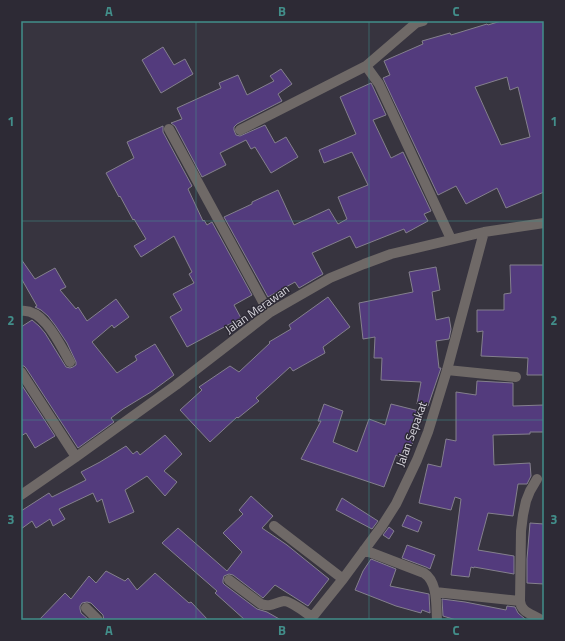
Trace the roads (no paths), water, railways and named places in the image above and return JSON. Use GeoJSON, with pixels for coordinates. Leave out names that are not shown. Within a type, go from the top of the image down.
{"type":"FeatureCollection","features":[{"type":"Feature","properties":{"kind":"street"},"geometry":{"type":"LineString","coordinates":[[240,130],[366,66],[418,22]]}},
{"type":"Feature","properties":{"kind":"street"},"geometry":{"type":"LineString","coordinates":[[366,66],[379,84],[451,239]]}},
{"type":"Feature","properties":{"kind":"street"},"geometry":{"type":"LineString","coordinates":[[169,129],[269,314]]}},
{"type":"Feature","properties":{"kind":"street","name":"Jalan Merawan"},"geometry":{"type":"LineString","coordinates":[[21,496],[176,385],[269,314],[330,278],[391,254],[484,232],[544,223]]}},
{"type":"Feature","properties":{"kind":"street","name":"Jalan Sepakat"},"geometry":{"type":"LineString","coordinates":[[311,619],[382,526],[396,504],[417,460],[428,432],[447,370],[484,232]]}},
{"type":"Feature","properties":{"kind":"street"},"geometry":{"type":"LineString","coordinates":[[21,311],[33,312],[44,321],[70,362]]}},
{"type":"Feature","properties":{"kind":"street"},"geometry":{"type":"LineString","coordinates":[[447,370],[516,377]]}},
{"type":"Feature","properties":{"kind":"street"},"geometry":{"type":"LineString","coordinates":[[21,372],[76,457]]}},
{"type":"Feature","properties":{"kind":"street"},"geometry":{"type":"LineString","coordinates":[[537,479],[526,501],[523,515],[521,531],[520,606],[541,620]]}},
{"type":"Feature","properties":{"kind":"street"},"geometry":{"type":"LineString","coordinates":[[274,526],[342,579]]}},
{"type":"Feature","properties":{"kind":"street"},"geometry":{"type":"LineString","coordinates":[[364,550],[424,573],[430,578],[435,592],[437,620]]}},
{"type":"Feature","properties":{"kind":"street"},"geometry":{"type":"LineString","coordinates":[[229,580],[261,604],[267,606],[281,601],[287,601],[311,619]]}},
{"type":"Feature","properties":{"kind":"street"},"geometry":{"type":"LineString","coordinates":[[435,592],[520,601]]}},
{"type":"Feature","properties":{"kind":"street"},"geometry":{"type":"LineString","coordinates":[[86,608],[98,620]]}}]}
